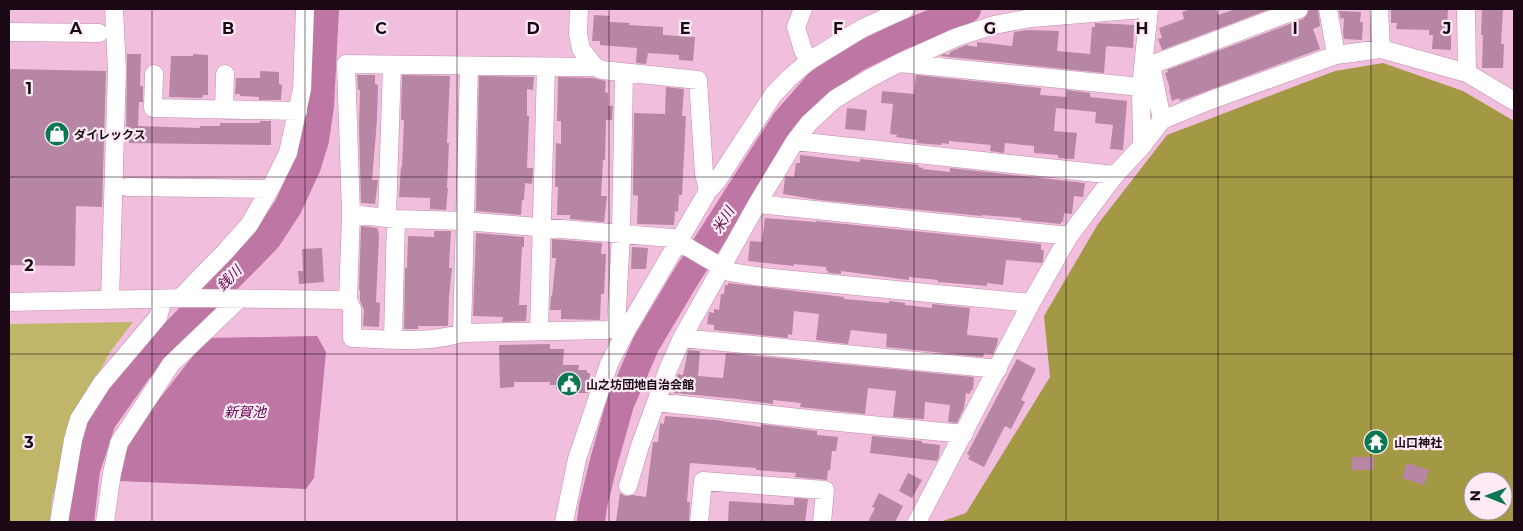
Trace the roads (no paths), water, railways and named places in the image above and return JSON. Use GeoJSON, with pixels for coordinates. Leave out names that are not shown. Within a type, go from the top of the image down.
{"type":"FeatureCollection","features":[{"type":"Feature","properties":{"kind":"street"},"geometry":{"type":"LineString","coordinates":[[110,299],[117,70],[114,9]]}},
{"type":"Feature","properties":{"kind":"street"},"geometry":{"type":"LineString","coordinates":[[59,522],[73,440],[79,419],[102,383],[158,317],[225,252],[249,225],[288,153],[302,89],[306,9]]}},
{"type":"Feature","properties":{"kind":"street"},"geometry":{"type":"LineString","coordinates":[[579,9],[578,34],[581,48],[595,67]]}},
{"type":"Feature","properties":{"kind":"street"},"geometry":{"type":"LineString","coordinates":[[803,9],[796,27],[802,50],[808,61]]}},
{"type":"Feature","properties":{"kind":"street"},"geometry":{"type":"LineString","coordinates":[[564,522],[577,459],[621,329],[681,243],[708,191],[717,181],[773,95],[789,78],[808,61],[863,28],[905,9]]}},
{"type":"Feature","properties":{"kind":"street"},"geometry":{"type":"LineString","coordinates":[[628,486],[656,402],[682,338],[718,265],[795,142],[809,123],[835,99],[899,62],[957,37],[994,25],[1031,18],[1143,9]]}},
{"type":"Feature","properties":{"kind":"street"},"geometry":{"type":"LineString","coordinates":[[1142,146],[1149,9]]}},
{"type":"Feature","properties":{"kind":"street"},"geometry":{"type":"LineString","coordinates":[[899,62],[1145,74],[1299,9]]}},
{"type":"Feature","properties":{"kind":"street"},"geometry":{"type":"LineString","coordinates":[[1328,9],[1336,55]]}},
{"type":"Feature","properties":{"kind":"street"},"geometry":{"type":"LineString","coordinates":[[1379,9],[1381,48]]}},
{"type":"Feature","properties":{"kind":"street"},"geometry":{"type":"LineString","coordinates":[[1466,9],[1467,73]]}},
{"type":"Feature","properties":{"kind":"street"},"geometry":{"type":"LineString","coordinates":[[9,32],[99,33]]}},
{"type":"Feature","properties":{"kind":"street"},"geometry":{"type":"LineString","coordinates":[[917,522],[1031,303],[1069,236],[1115,176],[1162,120],[1211,100],[1336,55],[1381,48],[1467,73],[1514,101]]}},
{"type":"Feature","properties":{"kind":"street"},"geometry":{"type":"LineString","coordinates":[[621,329],[462,333],[451,337],[428,339],[352,338],[352,309],[348,300],[351,214],[346,64],[595,67],[602,70],[624,73],[698,80],[704,173],[708,191]]}},
{"type":"Feature","properties":{"kind":"street"},"geometry":{"type":"LineString","coordinates":[[392,65],[393,339]]}},
{"type":"Feature","properties":{"kind":"street"},"geometry":{"type":"LineString","coordinates":[[462,333],[469,66]]}},
{"type":"Feature","properties":{"kind":"street"},"geometry":{"type":"LineString","coordinates":[[539,331],[546,67]]}},
{"type":"Feature","properties":{"kind":"street"},"geometry":{"type":"LineString","coordinates":[[621,329],[624,73]]}},
{"type":"Feature","properties":{"kind":"street"},"geometry":{"type":"LineString","coordinates":[[154,74],[153,108],[298,111]]}},
{"type":"Feature","properties":{"kind":"street"},"geometry":{"type":"LineString","coordinates":[[224,110],[225,74]]}},
{"type":"Feature","properties":{"kind":"street"},"geometry":{"type":"LineString","coordinates":[[1145,74],[1162,120]]}},
{"type":"Feature","properties":{"kind":"street"},"geometry":{"type":"LineString","coordinates":[[795,142],[1115,176]]}},
{"type":"Feature","properties":{"kind":"street"},"geometry":{"type":"LineString","coordinates":[[127,187],[270,189]]}},
{"type":"Feature","properties":{"kind":"street"},"geometry":{"type":"LineString","coordinates":[[757,204],[1069,236]]}},
{"type":"Feature","properties":{"kind":"street"},"geometry":{"type":"LineString","coordinates":[[351,214],[672,238],[730,272],[762,277],[1031,303]]}},
{"type":"Feature","properties":{"kind":"street"},"geometry":{"type":"LineString","coordinates":[[9,302],[110,299],[348,300]]}},
{"type":"Feature","properties":{"kind":"street"},"geometry":{"type":"LineString","coordinates":[[105,522],[119,442],[171,364],[232,299]]}},
{"type":"Feature","properties":{"kind":"street"},"geometry":{"type":"LineString","coordinates":[[682,338],[998,369]]}},
{"type":"Feature","properties":{"kind":"street"},"geometry":{"type":"LineString","coordinates":[[656,402],[964,434]]}},
{"type":"Feature","properties":{"kind":"street"},"geometry":{"type":"LineString","coordinates":[[699,522],[703,481],[825,490],[822,522]]}},
{"type":"Feature","properties":{"kind":"water","name":"新賀池"},"geometry":{"type":"Polygon","coordinates":[[[317,336],[326,352],[314,478],[306,489],[120,481],[122,461],[132,434],[207,338],[317,336]]]}},
{"type":"Feature","properties":{"kind":"waterway","name":"銭川"},"geometry":{"type":"LineString","coordinates":[[80,522],[86,470],[102,421],[138,370],[267,239],[288,207],[307,166],[315,140],[320,106],[325,9]]}},
{"type":"Feature","properties":{"kind":"waterway","name":"米川"},"geometry":{"type":"LineString","coordinates":[[591,522],[604,461],[620,404],[646,344],[686,277],[785,122],[819,83],[856,58],[901,36],[967,9]]}},
{"type":"Feature","properties":{"kind":"waterway","name":"銭川"},"geometry":{"type":"LineString","coordinates":[[206,290],[217,289]]}},
{"type":"Feature","properties":{"kind":"place","name":"ダイレックス"},"geometry":{"type":"Point","coordinates":[57,134]}},
{"type":"Feature","properties":{"kind":"place","name":"山之坊団地自治会館"},"geometry":{"type":"Point","coordinates":[569,384]}},
{"type":"Feature","properties":{"kind":"place","name":"山口神社"},"geometry":{"type":"Point","coordinates":[1376,442]}}]}
